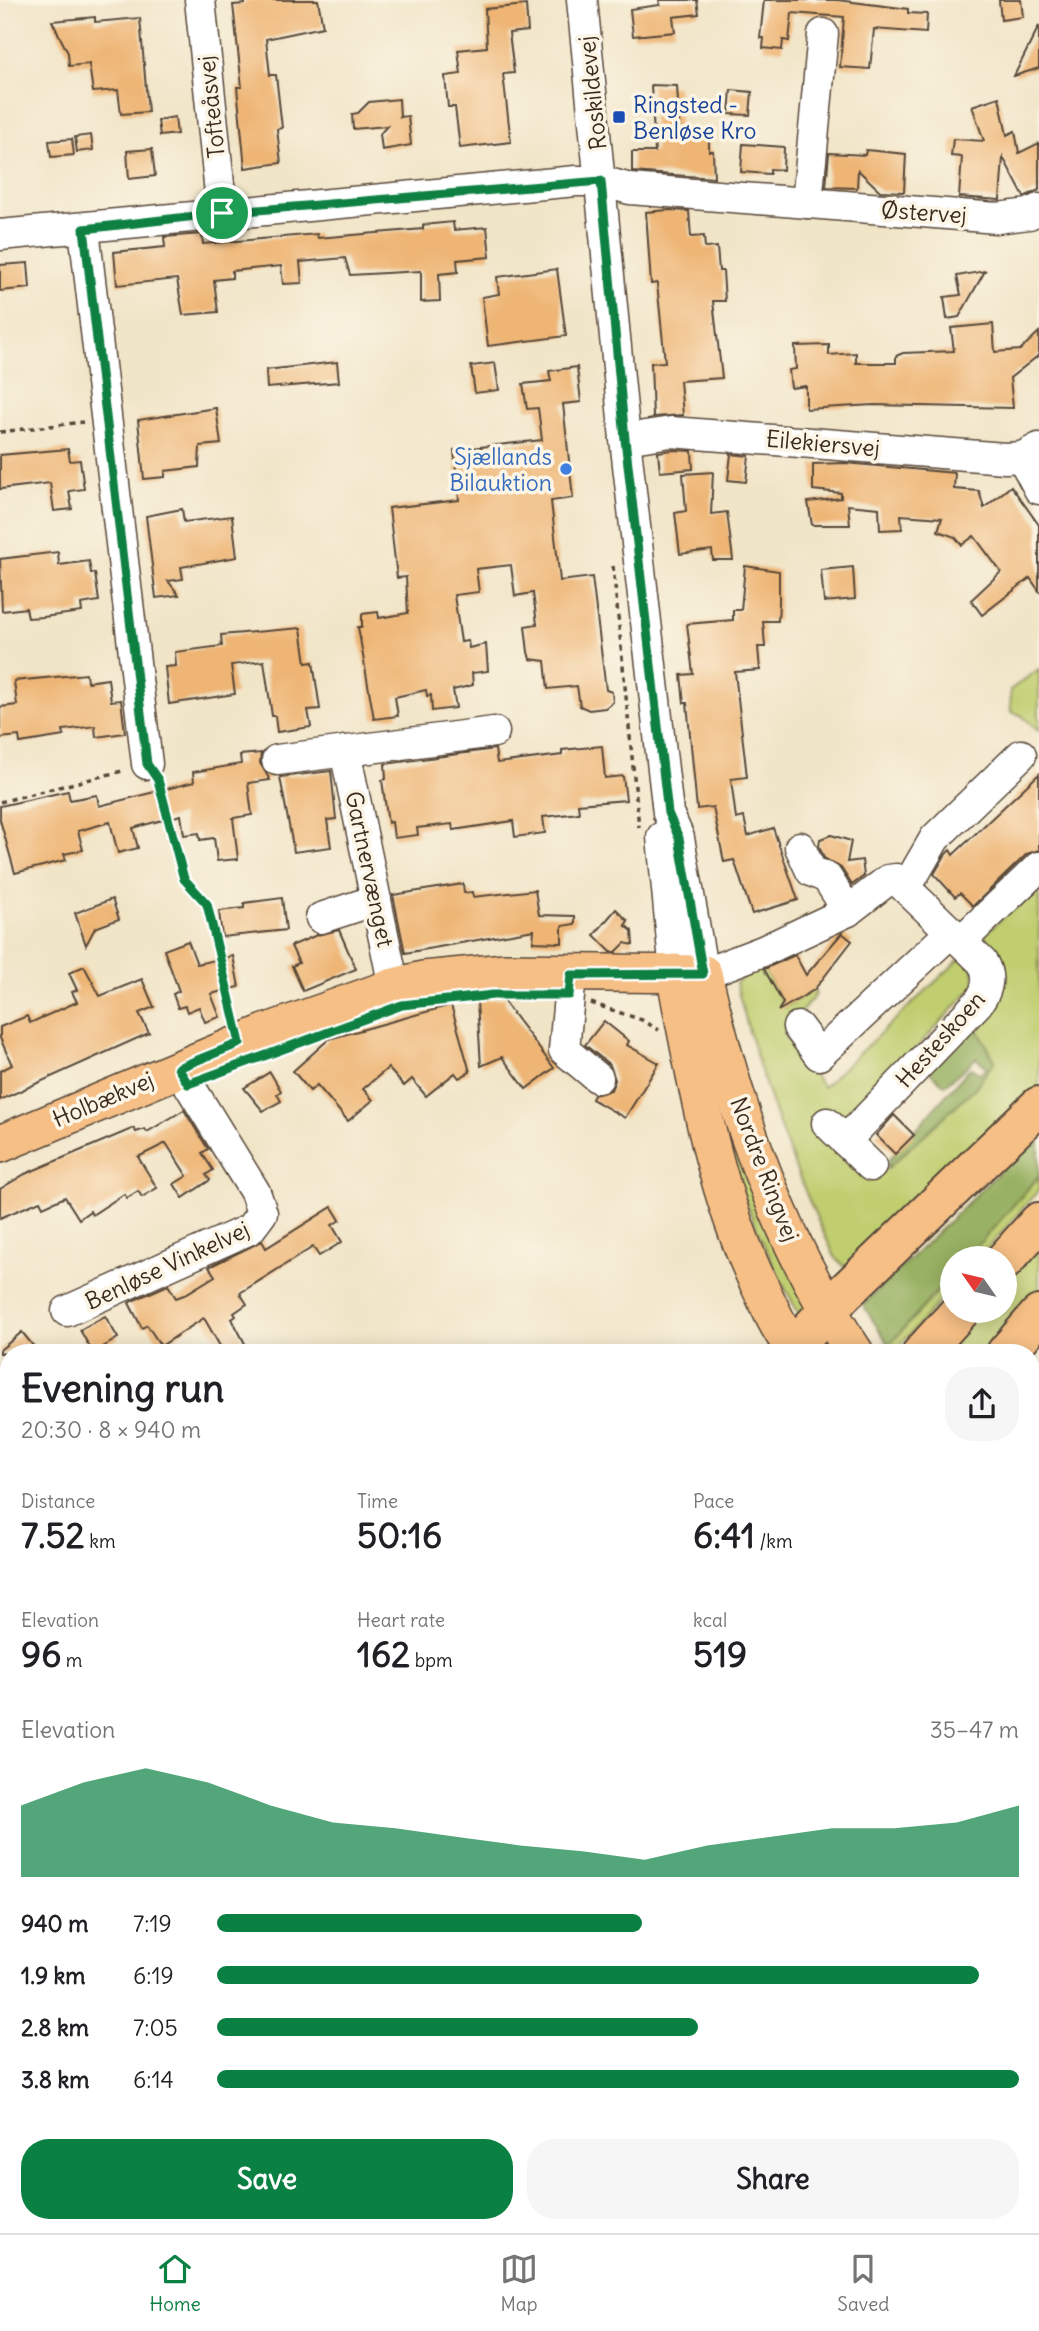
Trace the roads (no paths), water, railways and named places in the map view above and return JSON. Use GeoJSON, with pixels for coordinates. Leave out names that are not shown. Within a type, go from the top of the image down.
{"type":"FeatureCollection","features":[{"type":"Feature","properties":{"kind":"highway"},"geometry":{"type":"LineString","coordinates":[[805,1344],[829,1308],[1039,1107]]}},
{"type":"Feature","properties":{"kind":"highway"},"geometry":{"type":"LineString","coordinates":[[1017,1247],[1039,1222]]}},
{"type":"Feature","properties":{"kind":"highway"},"geometry":{"type":"LineString","coordinates":[[1014,1344],[1039,1315]]}},
{"type":"Feature","properties":{"kind":"highway"},"geometry":{"type":"LineString","coordinates":[[930,1344],[949,1323]]}},
{"type":"Feature","properties":{"kind":"main road","name":"Holbækvej"},"geometry":{"type":"LineString","coordinates":[[0,1144],[240,1043],[394,987],[479,972],[639,997],[686,979]]}},
{"type":"Feature","properties":{"kind":"main road","name":"Nordre Ringvej"},"geometry":{"type":"LineString","coordinates":[[686,979],[717,1031],[758,1163],[794,1247],[850,1344]]}},
{"type":"Feature","properties":{"kind":"main road","name":"Nordre Ringvej"},"geometry":{"type":"LineString","coordinates":[[686,979],[721,1187],[734,1228],[780,1329],[796,1344]]}},
{"type":"Feature","properties":{"kind":"street","name":"Tofteåsvej"},"geometry":{"type":"LineString","coordinates":[[201,0],[222,213]]}},
{"type":"Feature","properties":{"kind":"street","name":"Roskildevej"},"geometry":{"type":"LineString","coordinates":[[582,0],[625,439],[668,813],[679,838],[686,979]]}},
{"type":"Feature","properties":{"kind":"street"},"geometry":{"type":"LineString","coordinates":[[807,203],[823,34]]}},
{"type":"Feature","properties":{"kind":"street","name":"Østervej"},"geometry":{"type":"LineString","coordinates":[[0,235],[601,181],[630,189],[997,218],[1029,214],[1039,209]]}},
{"type":"Feature","properties":{"kind":"street"},"geometry":{"type":"LineString","coordinates":[[84,229],[147,764]]}},
{"type":"Feature","properties":{"kind":"street","name":"Eilekiersvej"},"geometry":{"type":"LineString","coordinates":[[625,439],[671,432],[1005,458],[1030,452]]}},
{"type":"Feature","properties":{"kind":"street"},"geometry":{"type":"LineString","coordinates":[[1030,452],[1039,489]]}},
{"type":"Feature","properties":{"kind":"street"},"geometry":{"type":"LineString","coordinates":[[278,760],[494,732]]}},
{"type":"Feature","properties":{"kind":"street","name":"Gartnervænget"},"geometry":{"type":"LineString","coordinates":[[345,751],[394,987]]}},
{"type":"Feature","properties":{"kind":"street"},"geometry":{"type":"LineString","coordinates":[[686,979],[763,951],[848,911],[888,880],[896,879],[906,888],[934,838],[1021,755]]}},
{"type":"Feature","properties":{"kind":"street"},"geometry":{"type":"LineString","coordinates":[[800,847],[811,871],[827,878],[848,911]]}},
{"type":"Feature","properties":{"kind":"street"},"geometry":{"type":"LineString","coordinates":[[798,1027],[819,1055],[1039,867]]}},
{"type":"Feature","properties":{"kind":"street","name":"Hesteskoen"},"geometry":{"type":"LineString","coordinates":[[871,1166],[836,1132],[983,996],[988,979],[985,967],[906,888]]}},
{"type":"Feature","properties":{"kind":"street"},"geometry":{"type":"LineString","coordinates":[[321,918],[376,900]]}},
{"type":"Feature","properties":{"kind":"street"},"geometry":{"type":"LineString","coordinates":[[570,985],[564,1050],[598,1078]]}},
{"type":"Feature","properties":{"kind":"street","name":"Benløse Vinkelvej"},"geometry":{"type":"LineString","coordinates":[[67,1311],[250,1229],[262,1213],[255,1192],[178,1068]]}},
{"type":"Feature","properties":{"kind":"place","name":"Ringsted - Benløse Kro"},"geometry":{"type":"Point","coordinates":[619,117]}},
{"type":"Feature","properties":{"kind":"place","name":"Sjællands Bilauktion"},"geometry":{"type":"Point","coordinates":[566,469]}}]}
